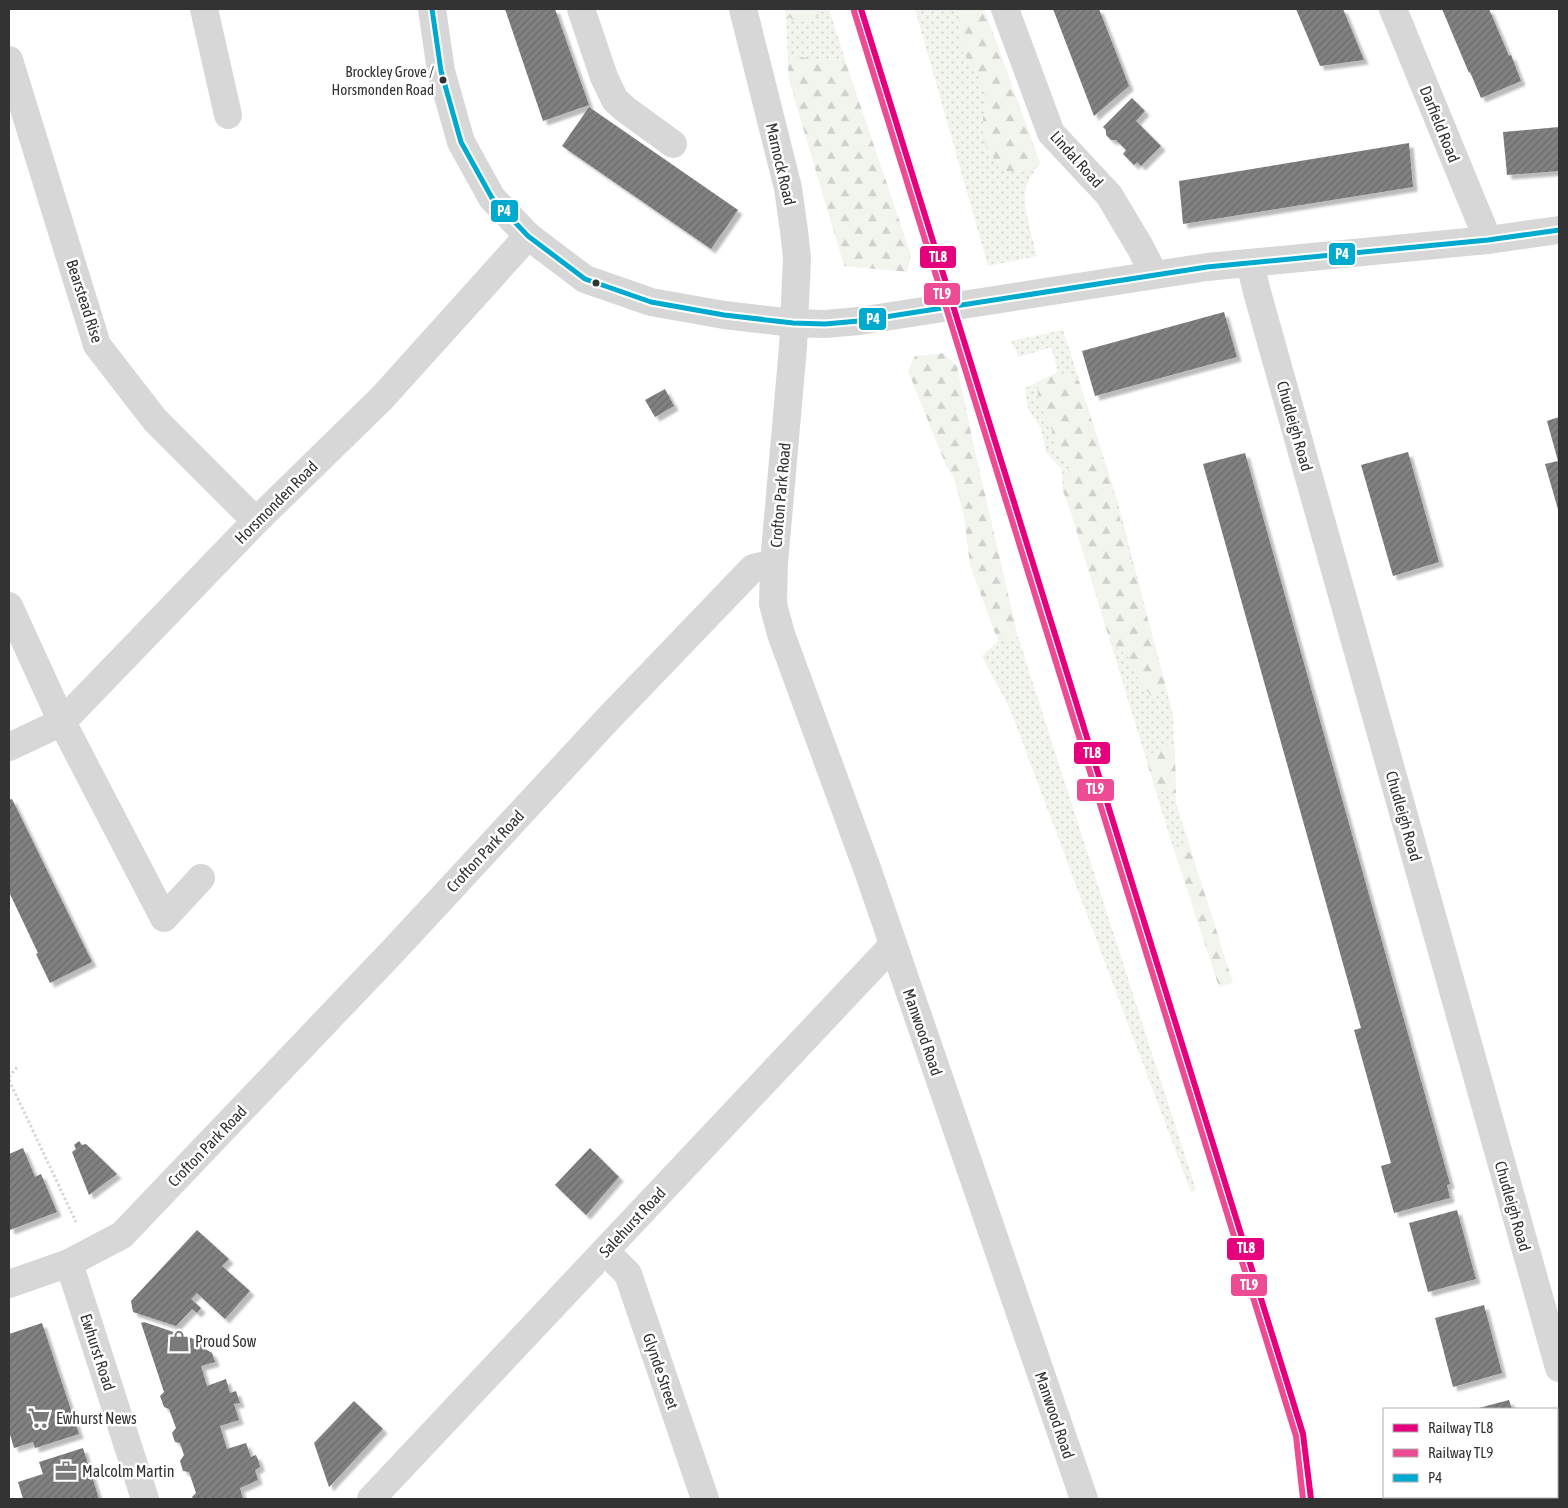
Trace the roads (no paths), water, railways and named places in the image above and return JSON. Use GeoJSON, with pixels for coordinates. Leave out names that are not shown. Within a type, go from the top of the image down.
{"type":"FeatureCollection","features":[{"type":"Feature","properties":{"kind":"street"},"geometry":{"type":"LineString","coordinates":[[204,9],[228,115]]}},
{"type":"Feature","properties":{"kind":"street"},"geometry":{"type":"LineString","coordinates":[[432,9],[441,71],[460,142],[492,198],[528,236],[585,279],[651,302],[741,318],[825,324],[859,321],[1154,274],[1488,240],[1559,230]]}},
{"type":"Feature","properties":{"kind":"street"},"geometry":{"type":"LineString","coordinates":[[581,9],[604,77],[615,100],[673,144]]}},
{"type":"Feature","properties":{"kind":"street","name":"Marnock Road"},"geometry":{"type":"LineString","coordinates":[[744,9],[789,196],[796,258],[794,323]]}},
{"type":"Feature","properties":{"kind":"street","name":"Lindal Road"},"geometry":{"type":"LineString","coordinates":[[1005,9],[1051,132],[1109,195],[1154,274]]}},
{"type":"Feature","properties":{"kind":"street","name":"Darfield Road"},"geometry":{"type":"LineString","coordinates":[[1393,9],[1488,240]]}},
{"type":"Feature","properties":{"kind":"street","name":"Bearstead Rise"},"geometry":{"type":"LineString","coordinates":[[9,60],[97,345],[155,420],[256,521]]}},
{"type":"Feature","properties":{"kind":"street","name":"Horsmonden Road"},"geometry":{"type":"LineString","coordinates":[[9,747],[62,722],[256,521],[382,398],[528,236]]}},
{"type":"Feature","properties":{"kind":"street","name":"Chudleigh Road"},"geometry":{"type":"LineString","coordinates":[[1250,263],[1559,1368]]}},
{"type":"Feature","properties":{"kind":"street","name":"Crofton Park Road"},"geometry":{"type":"LineString","coordinates":[[9,1284],[79,1258],[122,1235],[393,951],[600,727],[753,568],[774,563],[794,323]]}},
{"type":"Feature","properties":{"kind":"street","name":"Manwood Road"},"geometry":{"type":"LineString","coordinates":[[774,563],[774,604],[780,634],[868,871],[1084,1499]]}},
{"type":"Feature","properties":{"kind":"street"},"geometry":{"type":"LineString","coordinates":[[9,606],[62,722],[164,918],[201,878]]}},
{"type":"Feature","properties":{"kind":"street","name":"Salehurst Road"},"geometry":{"type":"LineString","coordinates":[[371,1499],[893,945]]}},
{"type":"Feature","properties":{"kind":"street","name":"Glynde Street"},"geometry":{"type":"LineString","coordinates":[[605,1251],[628,1274],[705,1499]]}},
{"type":"Feature","properties":{"kind":"street","name":"Ewhurst Road"},"geometry":{"type":"LineString","coordinates":[[79,1258],[145,1499]]}},
{"type":"Feature","properties":{"kind":"rail line","name":"TL8"},"geometry":{"type":"LineString","coordinates":[[861,9],[1303,1434],[1311,1499]]}},
{"type":"Feature","properties":{"kind":"rail line","name":"TL9"},"geometry":{"type":"LineString","coordinates":[[854,11],[1296,1436],[1303,1499]]}},
{"type":"Feature","properties":{"kind":"place","name":"Brockley Grove / Horsmonden Road"},"geometry":{"type":"Point","coordinates":[443,80]}},
{"type":"Feature","properties":{"kind":"place","name":"Proud Sow"},"geometry":{"type":"Point","coordinates":[179,1341]}},
{"type":"Feature","properties":{"kind":"place","name":"Ewhurst News"},"geometry":{"type":"Point","coordinates":[39,1418]}},
{"type":"Feature","properties":{"kind":"place","name":"Malcolm Martin"},"geometry":{"type":"Point","coordinates":[66,1471]}}]}
